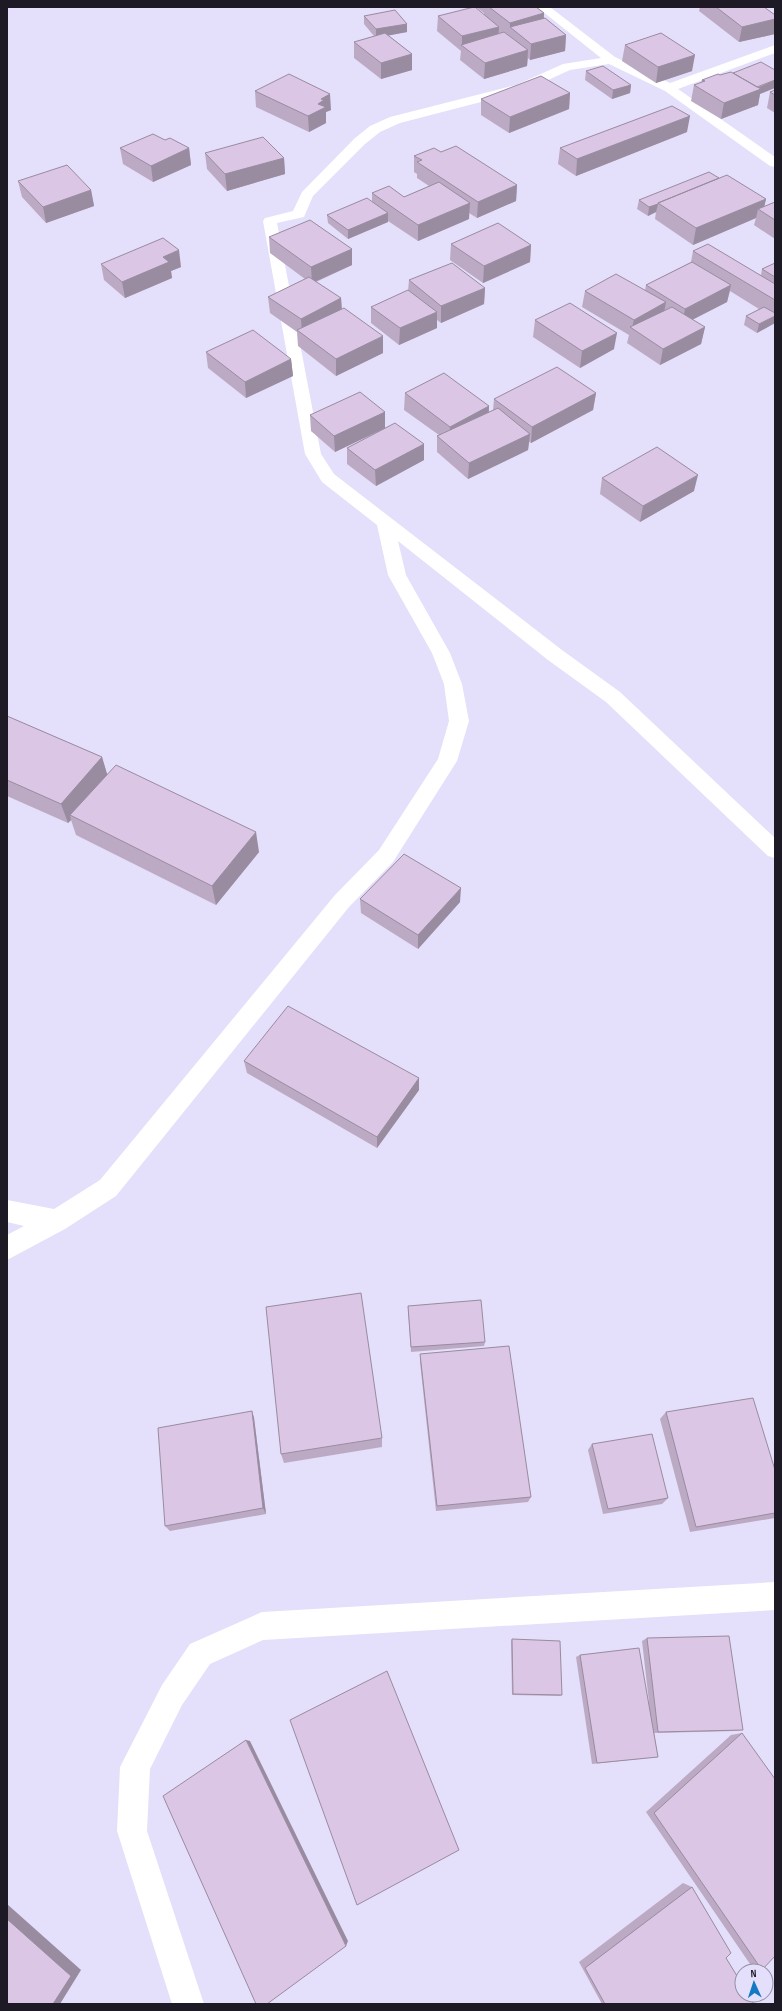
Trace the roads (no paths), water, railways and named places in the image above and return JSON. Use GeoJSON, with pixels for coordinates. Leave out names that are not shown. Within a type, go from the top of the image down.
{"type":"FeatureCollection","features":[{"type":"Feature","properties":{"kind":"street"},"geometry":{"type":"LineString","coordinates":[[543,7],[611,60],[669,88],[775,163]]}},
{"type":"Feature","properties":{"kind":"street"},"geometry":{"type":"LineString","coordinates":[[669,88],[775,49]]}},
{"type":"Feature","properties":{"kind":"street"},"geometry":{"type":"LineString","coordinates":[[611,60],[567,67],[520,88],[395,120],[375,129],[360,140],[306,195],[299,214],[270,221],[313,454],[328,478],[555,655],[613,697],[775,850]]}},
{"type":"Feature","properties":{"kind":"street"},"geometry":{"type":"LineString","coordinates":[[7,1248],[56,1221],[108,1188],[342,900],[386,856],[447,761],[459,721],[453,684],[441,653],[398,576],[385,523]]}},
{"type":"Feature","properties":{"kind":"street"},"geometry":{"type":"LineString","coordinates":[[7,1211],[56,1221]]}},
{"type":"Feature","properties":{"kind":"street"},"geometry":{"type":"LineString","coordinates":[[188,2004],[132,1831],[135,1767],[172,1695],[200,1654],[262,1626],[775,1596]]}}]}
